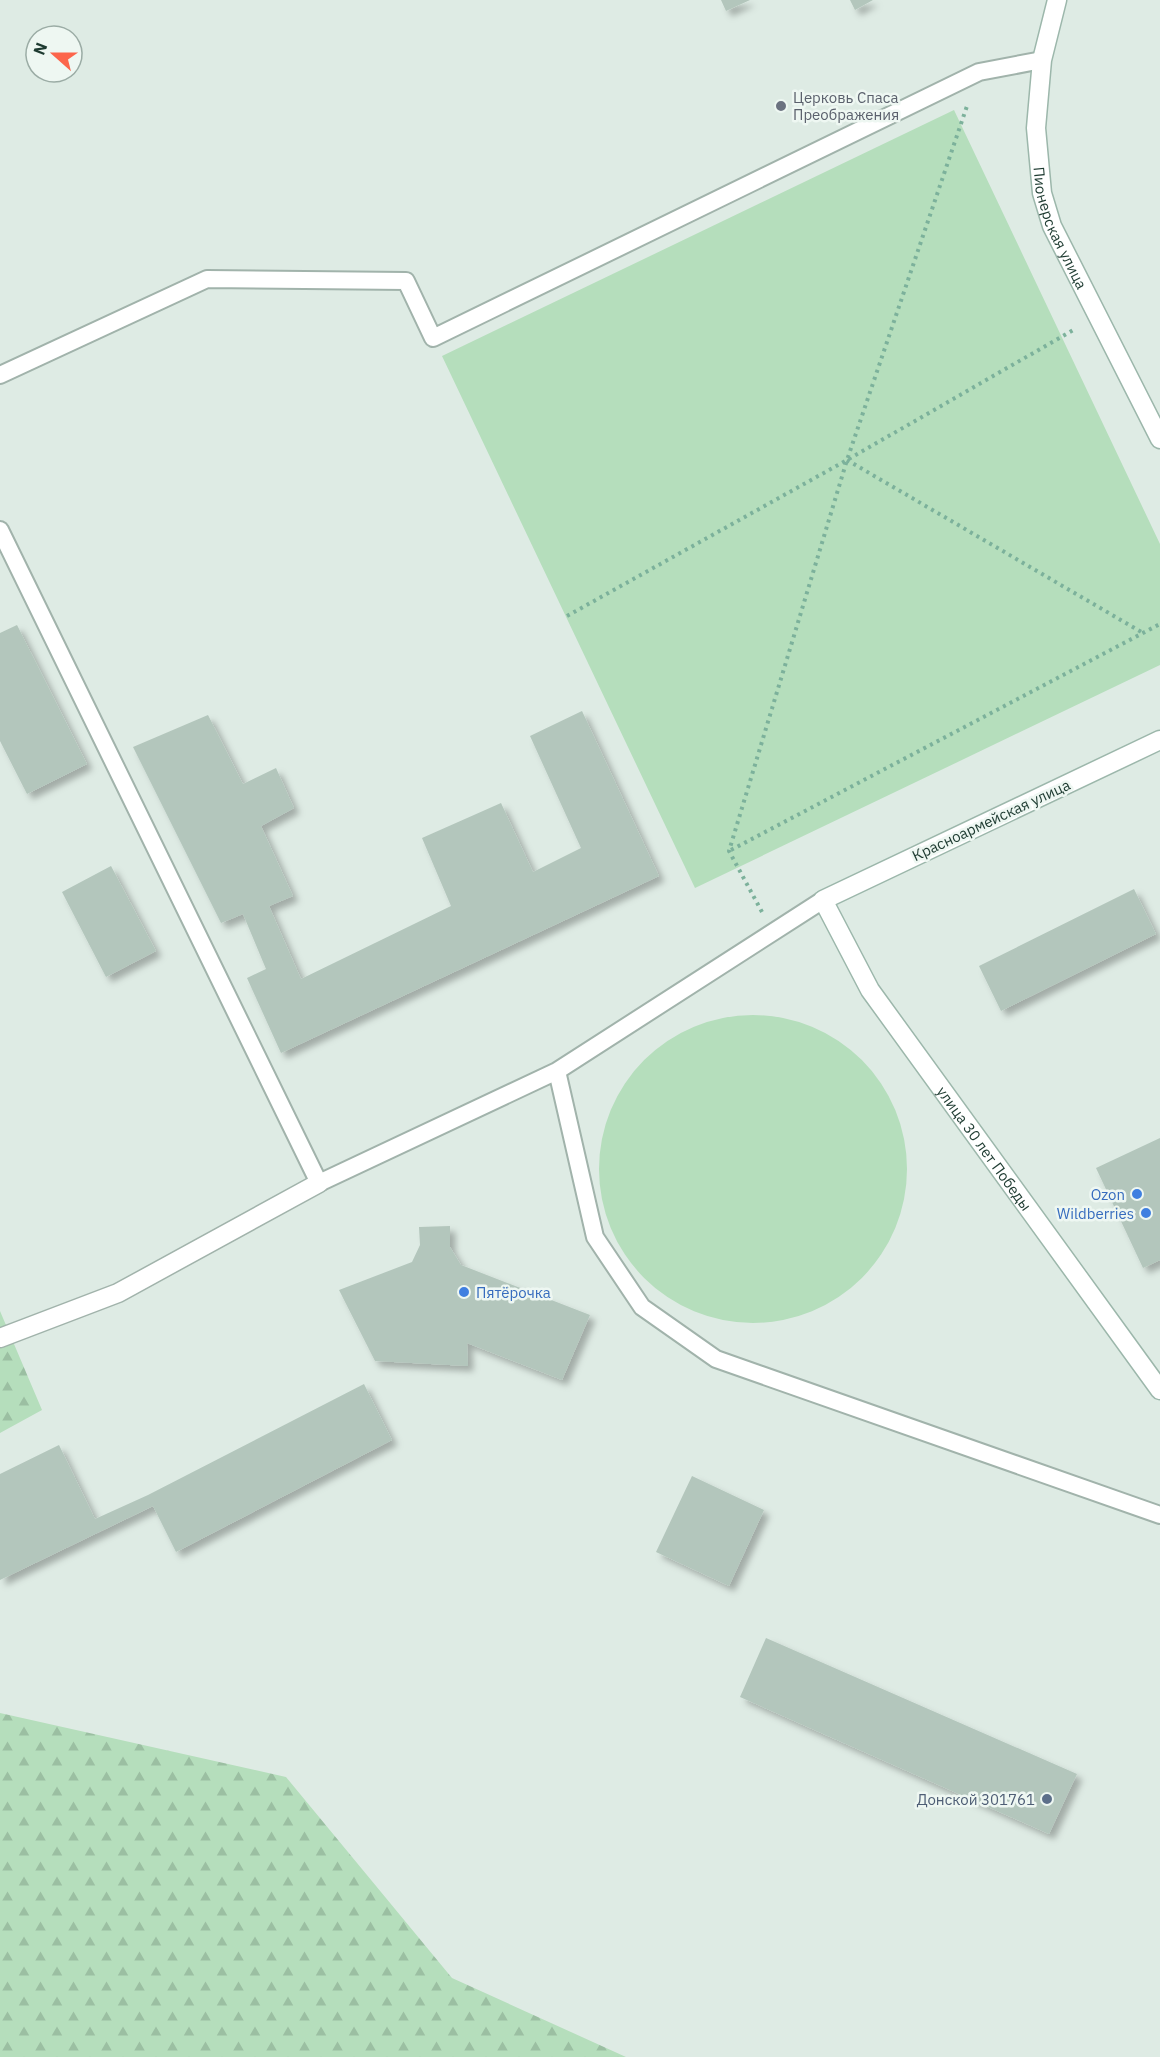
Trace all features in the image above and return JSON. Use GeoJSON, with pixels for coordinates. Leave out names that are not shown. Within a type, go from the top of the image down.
{"type":"FeatureCollection","features":[{"type":"Feature","properties":{"kind":"main road","name":"Пионерская улица"},"geometry":{"type":"LineString","coordinates":[[1057,0],[1042,60],[1036,128],[1042,193],[1052,226],[1160,439]]}},
{"type":"Feature","properties":{"kind":"main road","name":"Красноармейская улица"},"geometry":{"type":"LineString","coordinates":[[823,900],[1160,740]]}},
{"type":"Feature","properties":{"kind":"main road","name":"улица 30 лет Победы"},"geometry":{"type":"LineString","coordinates":[[823,900],[870,990],[1160,1390]]}},
{"type":"Feature","properties":{"kind":"main road"},"geometry":{"type":"LineString","coordinates":[[0,1338],[118,1293],[319,1183]]}},
{"type":"Feature","properties":{"kind":"lane"},"geometry":{"type":"LineString","coordinates":[[0,375],[207,279],[406,280],[433,338],[979,72],[1042,60]]}},
{"type":"Feature","properties":{"kind":"lane"},"geometry":{"type":"LineString","coordinates":[[0,530],[319,1183],[557,1071],[823,900]]}},
{"type":"Feature","properties":{"kind":"lane"},"geometry":{"type":"LineString","coordinates":[[557,1071],[595,1237],[642,1308],[716,1359],[1160,1515]]}},
{"type":"Feature","properties":{"kind":"path"},"geometry":{"type":"LineString","coordinates":[[772,932],[729,850],[847,460],[979,72]]}},
{"type":"Feature","properties":{"kind":"path"},"geometry":{"type":"LineString","coordinates":[[567,616],[847,460],[1097,316]]}},
{"type":"Feature","properties":{"kind":"path"},"geometry":{"type":"LineString","coordinates":[[847,460],[1144,633]]}},
{"type":"Feature","properties":{"kind":"path"},"geometry":{"type":"LineString","coordinates":[[729,850],[1160,624]]}},
{"type":"Feature","properties":{"kind":"green space"},"geometry":{"type":"Polygon","coordinates":[[[954,110],[1160,544],[1160,665],[695,888],[442,356],[954,110]]]}},
{"type":"Feature","properties":{"kind":"green space"},"geometry":{"type":"Polygon","coordinates":[[[753,1015],[798,1021],[826,1033],[862,1060],[889,1096],[901,1124],[907,1169],[901,1214],[889,1242],[862,1278],[826,1305],[798,1317],[753,1323],[708,1317],[680,1305],[644,1278],[617,1242],[605,1214],[599,1169],[605,1124],[617,1096],[644,1060],[680,1033],[708,1021],[753,1015]]]}},
{"type":"Feature","properties":{"kind":"green space"},"geometry":{"type":"Polygon","coordinates":[[[0,1311],[42,1410],[0,1433],[0,1311]]]}},
{"type":"Feature","properties":{"kind":"green space"},"geometry":{"type":"Polygon","coordinates":[[[0,1713],[286,1777],[452,1978],[626,2057],[0,2057],[0,1713]]]}},
{"type":"Feature","properties":{"kind":"building"},"geometry":{"type":"Polygon","coordinates":[[[721,0],[750,0],[726,11],[721,0]]]}},
{"type":"Feature","properties":{"kind":"building"},"geometry":{"type":"Polygon","coordinates":[[[850,0],[873,0],[855,10],[850,0]]]}},
{"type":"Feature","properties":{"kind":"building"},"geometry":{"type":"Polygon","coordinates":[[[17,625],[87,764],[27,794],[0,741],[0,633],[17,625]]]}},
{"type":"Feature","properties":{"kind":"building"},"geometry":{"type":"Polygon","coordinates":[[[582,711],[659,876],[281,1053],[247,978],[266,969],[243,914],[221,923],[133,747],[208,715],[243,784],[276,768],[294,808],[261,826],[293,896],[269,906],[301,979],[451,906],[422,838],[501,803],[533,872],[581,848],[530,736],[582,711]]]}},
{"type":"Feature","properties":{"kind":"building"},"geometry":{"type":"Polygon","coordinates":[[[111,866],[156,951],[106,977],[62,892],[111,866]]]}},
{"type":"Feature","properties":{"kind":"building"},"geometry":{"type":"Polygon","coordinates":[[[1134,889],[1156,934],[1001,1011],[979,966],[1134,889]]]}},
{"type":"Feature","properties":{"kind":"building"},"geometry":{"type":"Polygon","coordinates":[[[1160,1138],[1160,1260],[1143,1268],[1096,1168],[1160,1138]]]}},
{"type":"Feature","properties":{"kind":"building"},"geometry":{"type":"Polygon","coordinates":[[[450,1226],[450,1247],[461,1265],[590,1315],[562,1380],[467,1343],[468,1366],[375,1361],[339,1290],[412,1262],[420,1245],[419,1227],[450,1226]]]}},
{"type":"Feature","properties":{"kind":"building"},"geometry":{"type":"Polygon","coordinates":[[[364,1384],[392,1440],[176,1552],[153,1506],[0,1580],[0,1474],[59,1445],[95,1519],[148,1495],[364,1384]]]}},
{"type":"Feature","properties":{"kind":"building"},"geometry":{"type":"Polygon","coordinates":[[[692,1476],[764,1510],[729,1586],[656,1552],[692,1476]]]}},
{"type":"Feature","properties":{"kind":"building"},"geometry":{"type":"Polygon","coordinates":[[[766,1638],[1077,1774],[1049,1834],[740,1697],[766,1638]]]}},
{"type":"Feature","properties":{"kind":"place","name":"Церковь Спаса Преображения"},"geometry":{"type":"Point","coordinates":[781,106]}},
{"type":"Feature","properties":{"kind":"place","name":"Ozon"},"geometry":{"type":"Point","coordinates":[1137,1194]}},
{"type":"Feature","properties":{"kind":"place","name":"Wildberries"},"geometry":{"type":"Point","coordinates":[1146,1213]}},
{"type":"Feature","properties":{"kind":"place","name":"Пятёрочка"},"geometry":{"type":"Point","coordinates":[464,1292]}},
{"type":"Feature","properties":{"kind":"place","name":"Донской 301761"},"geometry":{"type":"Point","coordinates":[1047,1799]}}]}
